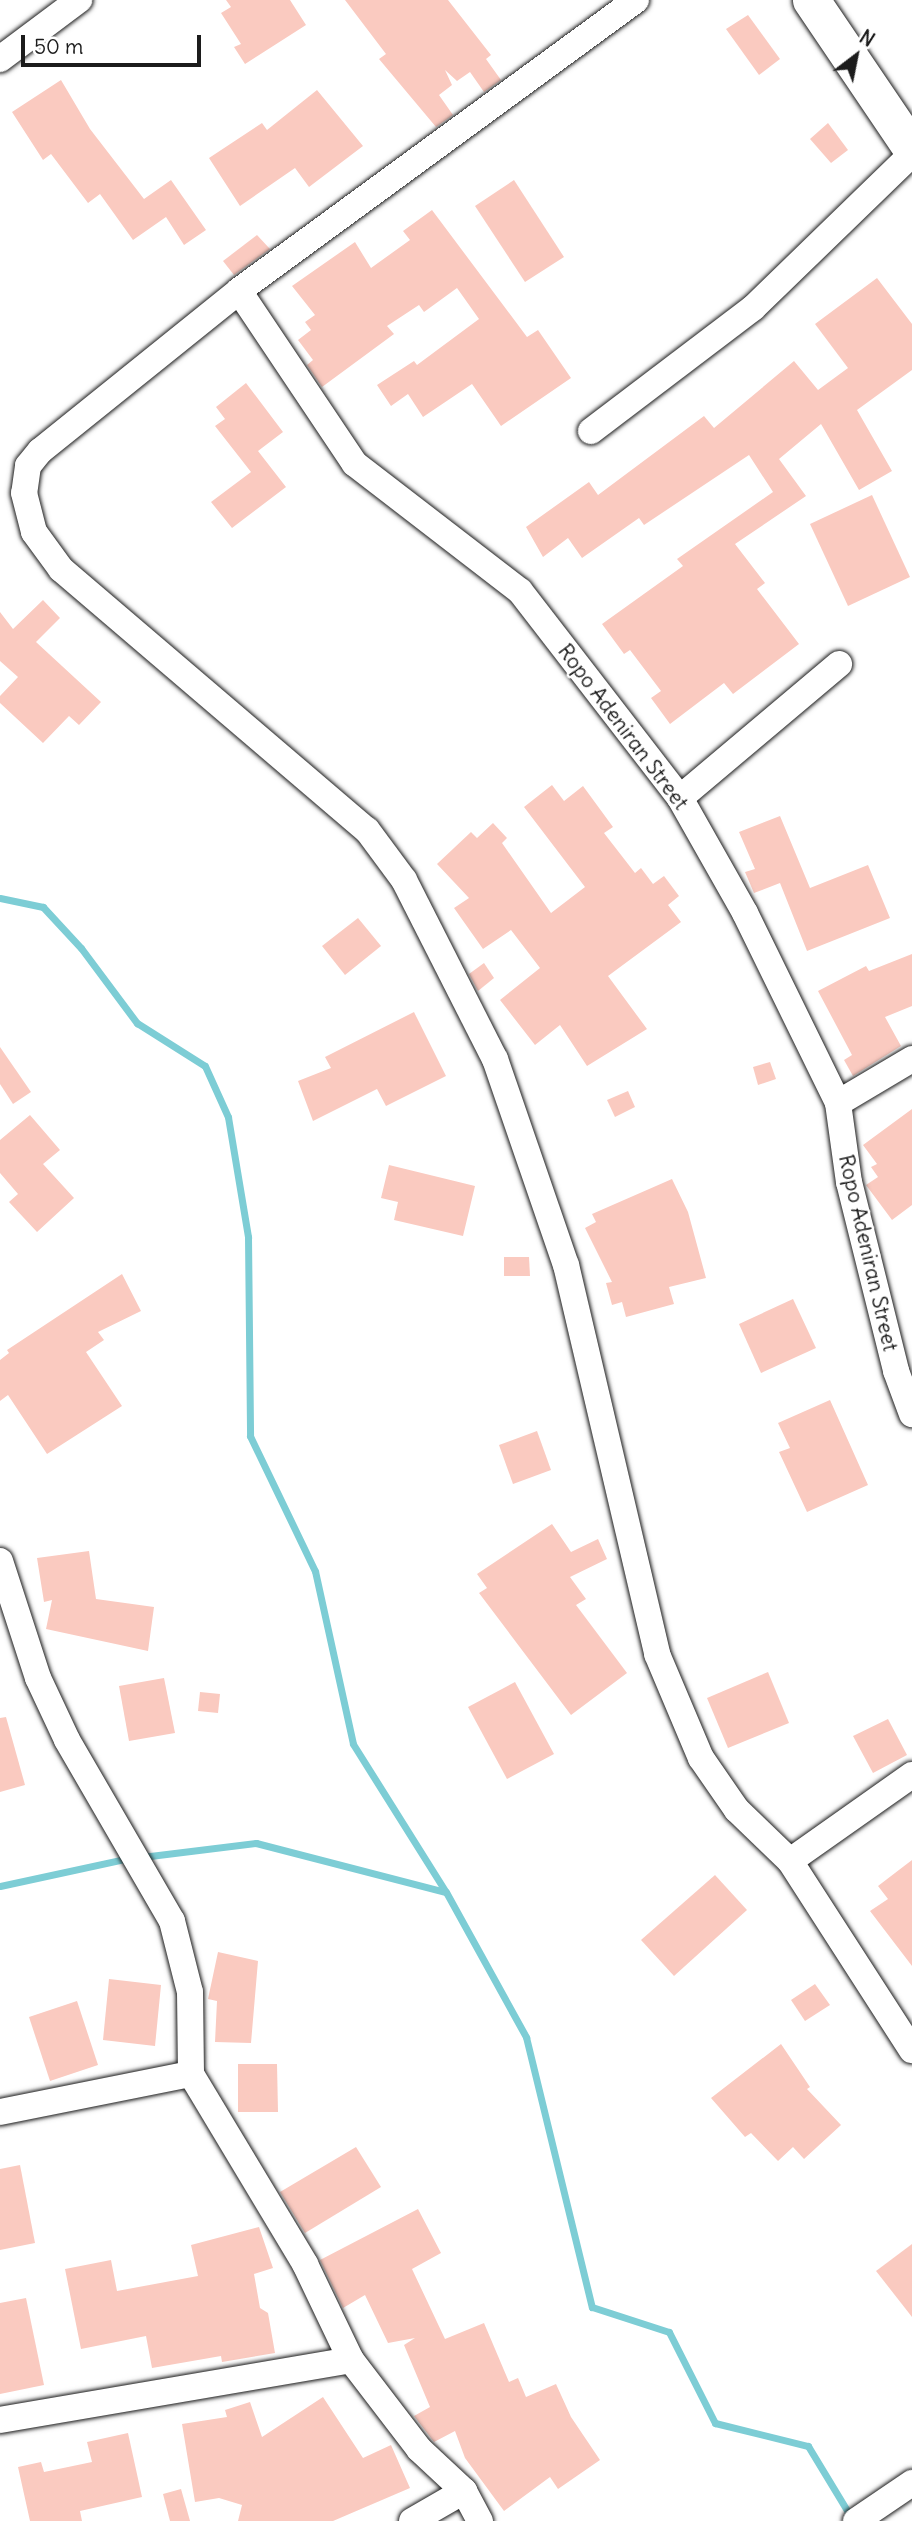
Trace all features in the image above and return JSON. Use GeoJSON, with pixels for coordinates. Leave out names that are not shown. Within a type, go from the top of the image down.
{"type":"FeatureCollection","features":[{"type":"Feature","properties":{"kind":"street"},"geometry":{"type":"LineString","coordinates":[[0,59],[79,0]]}},
{"type":"Feature","properties":{"kind":"street"},"geometry":{"type":"LineString","coordinates":[[636,0],[239,291],[40,451],[23,481],[34,532],[61,569],[367,830],[404,880],[495,1059],[566,1265],[657,1654],[701,1758],[737,1810],[790,1861],[912,2050]]}},
{"type":"Feature","properties":{"kind":"street"},"geometry":{"type":"LineString","coordinates":[[591,431],[753,308],[912,151],[811,0]]}},
{"type":"Feature","properties":{"kind":"street","name":"Ropo Adeniran Street"},"geometry":{"type":"LineString","coordinates":[[239,291],[355,464],[520,591],[680,798],[745,913],[838,1104],[849,1182],[895,1371],[912,1414]]}},
{"type":"Feature","properties":{"kind":"street"},"geometry":{"type":"LineString","coordinates":[[680,798],[839,664]]}},
{"type":"Feature","properties":{"kind":"street"},"geometry":{"type":"LineString","coordinates":[[838,1104],[912,1059]]}},
{"type":"Feature","properties":{"kind":"street"},"geometry":{"type":"LineString","coordinates":[[3,1578],[38,1678],[114,1825],[172,1921],[187,1980],[191,2074],[305,2264],[351,2360],[419,2449],[464,2491],[480,2521]]}},
{"type":"Feature","properties":{"kind":"street"},"geometry":{"type":"LineString","coordinates":[[790,1861],[912,1775]]}},
{"type":"Feature","properties":{"kind":"street"},"geometry":{"type":"LineString","coordinates":[[0,2112],[191,2074]]}},
{"type":"Feature","properties":{"kind":"street"},"geometry":{"type":"LineString","coordinates":[[0,2420],[351,2360]]}},
{"type":"Feature","properties":{"kind":"street"},"geometry":{"type":"LineString","coordinates":[[856,2521],[908,2486]]}},
{"type":"Feature","properties":{"kind":"street"},"geometry":{"type":"LineString","coordinates":[[412,2521],[464,2491]]}},
{"type":"Feature","properties":{"kind":"building"},"geometry":{"type":"Polygon","coordinates":[[[226,0],[290,0],[306,25],[245,64],[234,47],[241,44],[221,13],[231,7],[226,0]]]}},
{"type":"Feature","properties":{"kind":"building"},"geometry":{"type":"Polygon","coordinates":[[[345,0],[448,0],[491,55],[486,59],[501,80],[484,92],[470,72],[457,81],[445,70],[452,85],[439,95],[453,115],[436,127],[379,59],[386,54],[345,0]]]}},
{"type":"Feature","properties":{"kind":"building"},"geometry":{"type":"Polygon","coordinates":[[[748,15],[780,59],[759,75],[726,29],[748,15]]]}},
{"type":"Feature","properties":{"kind":"building"},"geometry":{"type":"Polygon","coordinates":[[[61,80],[90,129],[144,199],[171,180],[206,230],[184,245],[166,217],[133,240],[100,194],[88,203],[51,154],[43,160],[12,112],[61,80]]]}},
{"type":"Feature","properties":{"kind":"building"},"geometry":{"type":"Polygon","coordinates":[[[317,90],[363,146],[309,187],[295,168],[240,206],[209,158],[262,123],[267,130],[317,90]]]}},
{"type":"Feature","properties":{"kind":"building"},"geometry":{"type":"Polygon","coordinates":[[[828,123],[848,150],[831,163],[810,139],[828,123]]]}},
{"type":"Feature","properties":{"kind":"building"},"geometry":{"type":"Polygon","coordinates":[[[514,180],[564,257],[525,282],[475,206],[514,180]]]}},
{"type":"Feature","properties":{"kind":"building"},"geometry":{"type":"Polygon","coordinates":[[[432,210],[527,337],[538,330],[571,378],[501,426],[472,384],[423,417],[408,394],[391,406],[377,385],[414,361],[417,365],[479,319],[457,288],[424,312],[419,305],[387,326],[394,334],[322,387],[307,365],[313,360],[298,340],[311,330],[305,322],[315,315],[292,286],[355,242],[371,268],[410,240],[403,231],[432,210]]]}},
{"type":"Feature","properties":{"kind":"building"},"geometry":{"type":"Polygon","coordinates":[[[257,235],[270,249],[234,275],[223,261],[257,235]]]}},
{"type":"Feature","properties":{"kind":"building"},"geometry":{"type":"Polygon","coordinates":[[[877,278],[912,324],[912,370],[857,410],[892,471],[859,490],[821,424],[779,459],[806,496],[735,544],[765,583],[757,589],[799,644],[733,694],[724,683],[670,724],[651,698],[661,691],[630,650],[624,654],[602,624],[683,566],[677,559],[773,492],[749,455],[644,525],[639,518],[582,558],[568,538],[543,557],[526,527],[589,482],[598,495],[704,416],[714,428],[794,361],[818,390],[848,368],[815,324],[877,278]]]}},
{"type":"Feature","properties":{"kind":"building"},"geometry":{"type":"Polygon","coordinates":[[[246,383],[283,432],[258,451],[286,487],[232,528],[211,502],[251,472],[215,426],[225,419],[216,407],[246,383]]]}},
{"type":"Feature","properties":{"kind":"building"},"geometry":{"type":"Polygon","coordinates":[[[872,495],[910,577],[848,606],[810,524],[872,495]]]}},
{"type":"Feature","properties":{"kind":"building"},"geometry":{"type":"Polygon","coordinates":[[[43,600],[60,618],[36,642],[101,702],[79,725],[69,716],[43,743],[0,703],[0,696],[18,677],[0,661],[0,612],[13,629],[43,600]]]}},
{"type":"Feature","properties":{"kind":"building"},"geometry":{"type":"Polygon","coordinates":[[[552,785],[564,801],[583,786],[613,827],[604,833],[635,873],[641,868],[653,884],[664,876],[679,896],[668,905],[681,922],[608,976],[647,1029],[587,1066],[560,1025],[535,1045],[500,1000],[540,968],[511,930],[483,949],[454,908],[469,898],[437,864],[471,832],[477,838],[493,823],[507,838],[502,843],[551,913],[585,887],[524,807],[552,785]]]}},
{"type":"Feature","properties":{"kind":"building"},"geometry":{"type":"Polygon","coordinates":[[[780,816],[810,888],[868,865],[890,918],[807,951],[780,883],[754,893],[745,872],[755,869],[739,832],[780,816]]]}},
{"type":"Feature","properties":{"kind":"building"},"geometry":{"type":"Polygon","coordinates":[[[358,918],[381,946],[345,975],[322,946],[358,918]]]}},
{"type":"Feature","properties":{"kind":"building"},"geometry":{"type":"Polygon","coordinates":[[[912,954],[912,1006],[885,1017],[901,1046],[853,1076],[844,1060],[852,1055],[818,991],[866,966],[869,971],[912,954]]]}},
{"type":"Feature","properties":{"kind":"building"},"geometry":{"type":"Polygon","coordinates":[[[484,963],[494,978],[478,991],[469,974],[484,963]]]}},
{"type":"Feature","properties":{"kind":"building"},"geometry":{"type":"Polygon","coordinates":[[[414,1012],[446,1076],[386,1106],[377,1089],[313,1121],[298,1081],[331,1068],[325,1057],[414,1012]]]}},
{"type":"Feature","properties":{"kind":"building"},"geometry":{"type":"Polygon","coordinates":[[[0,1047],[31,1092],[13,1104],[0,1084],[0,1047]]]}},
{"type":"Feature","properties":{"kind":"building"},"geometry":{"type":"Polygon","coordinates":[[[770,1062],[776,1079],[758,1085],[753,1067],[770,1062]]]}},
{"type":"Feature","properties":{"kind":"building"},"geometry":{"type":"Polygon","coordinates":[[[628,1091],[635,1107],[615,1117],[607,1100],[628,1091]]]}},
{"type":"Feature","properties":{"kind":"building"},"geometry":{"type":"Polygon","coordinates":[[[912,1109],[912,1205],[892,1220],[866,1185],[878,1177],[871,1167],[877,1164],[863,1145],[912,1109]]]}},
{"type":"Feature","properties":{"kind":"building"},"geometry":{"type":"Polygon","coordinates":[[[30,1115],[60,1150],[43,1164],[74,1198],[37,1232],[9,1202],[18,1194],[0,1173],[0,1140],[30,1115]]]}},
{"type":"Feature","properties":{"kind":"building"},"geometry":{"type":"Polygon","coordinates":[[[389,1165],[475,1186],[463,1236],[394,1220],[398,1202],[381,1198],[389,1165]]]}},
{"type":"Feature","properties":{"kind":"building"},"geometry":{"type":"Polygon","coordinates":[[[672,1179],[688,1212],[706,1278],[669,1287],[674,1304],[626,1317],[622,1302],[612,1305],[606,1283],[612,1282],[585,1228],[596,1222],[592,1214],[672,1179]]]}},
{"type":"Feature","properties":{"kind":"building"},"geometry":{"type":"Polygon","coordinates":[[[504,1257],[529,1257],[530,1276],[504,1276],[504,1257]]]}},
{"type":"Feature","properties":{"kind":"building"},"geometry":{"type":"Polygon","coordinates":[[[122,1274],[141,1311],[98,1332],[104,1340],[86,1352],[122,1406],[47,1454],[8,1395],[0,1401],[0,1360],[9,1353],[7,1350],[122,1274]]]}},
{"type":"Feature","properties":{"kind":"building"},"geometry":{"type":"Polygon","coordinates":[[[793,1299],[816,1348],[761,1373],[739,1324],[793,1299]]]}},
{"type":"Feature","properties":{"kind":"building"},"geometry":{"type":"Polygon","coordinates":[[[830,1400],[868,1485],[807,1512],[779,1452],[790,1448],[778,1423],[830,1400]]]}},
{"type":"Feature","properties":{"kind":"building"},"geometry":{"type":"Polygon","coordinates":[[[537,1431],[551,1470],[513,1484],[499,1445],[537,1431]]]}},
{"type":"Feature","properties":{"kind":"building"},"geometry":{"type":"Polygon","coordinates":[[[552,1524],[571,1552],[598,1539],[607,1559],[570,1577],[586,1599],[576,1605],[627,1673],[571,1715],[479,1593],[487,1588],[477,1574],[552,1524]]]}},
{"type":"Feature","properties":{"kind":"building"},"geometry":{"type":"Polygon","coordinates":[[[89,1551],[96,1599],[154,1607],[148,1651],[46,1629],[52,1600],[44,1602],[37,1558],[89,1551]]]}},
{"type":"Feature","properties":{"kind":"building"},"geometry":{"type":"Polygon","coordinates":[[[768,1672],[789,1723],[728,1748],[707,1698],[768,1672]]]}},
{"type":"Feature","properties":{"kind":"building"},"geometry":{"type":"Polygon","coordinates":[[[164,1678],[175,1733],[129,1741],[119,1686],[164,1678]]]}},
{"type":"Feature","properties":{"kind":"building"},"geometry":{"type":"Polygon","coordinates":[[[515,1682],[554,1754],[507,1779],[468,1707],[515,1682]]]}},
{"type":"Feature","properties":{"kind":"building"},"geometry":{"type":"Polygon","coordinates":[[[200,1692],[220,1694],[218,1713],[198,1711],[200,1692]]]}},
{"type":"Feature","properties":{"kind":"building"},"geometry":{"type":"Polygon","coordinates":[[[6,1717],[25,1785],[0,1792],[0,1718],[6,1717]]]}},
{"type":"Feature","properties":{"kind":"building"},"geometry":{"type":"Polygon","coordinates":[[[888,1719],[907,1755],[873,1773],[853,1736],[888,1719]]]}},
{"type":"Feature","properties":{"kind":"building"},"geometry":{"type":"Polygon","coordinates":[[[912,1860],[912,1966],[870,1911],[888,1899],[878,1886],[912,1860]]]}},
{"type":"Feature","properties":{"kind":"building"},"geometry":{"type":"Polygon","coordinates":[[[715,1875],[747,1910],[674,1976],[641,1940],[715,1875]]]}},
{"type":"Feature","properties":{"kind":"building"},"geometry":{"type":"Polygon","coordinates":[[[218,1952],[258,1961],[251,2043],[215,2042],[217,2001],[208,1999],[218,1952]]]}},
{"type":"Feature","properties":{"kind":"building"},"geometry":{"type":"Polygon","coordinates":[[[109,1979],[161,1985],[155,2046],[103,2040],[109,1979]]]}},
{"type":"Feature","properties":{"kind":"building"},"geometry":{"type":"Polygon","coordinates":[[[815,1984],[830,2005],[805,2021],[791,2000],[815,1984]]]}},
{"type":"Feature","properties":{"kind":"building"},"geometry":{"type":"Polygon","coordinates":[[[77,2001],[98,2065],[50,2081],[29,2017],[77,2001]]]}},
{"type":"Feature","properties":{"kind":"building"},"geometry":{"type":"Polygon","coordinates":[[[781,2044],[810,2087],[807,2089],[841,2125],[804,2159],[793,2147],[778,2161],[751,2133],[745,2137],[711,2098],[781,2044]]]}},
{"type":"Feature","properties":{"kind":"building"},"geometry":{"type":"Polygon","coordinates":[[[238,2064],[277,2064],[278,2112],[238,2112],[238,2064]]]}},
{"type":"Feature","properties":{"kind":"building"},"geometry":{"type":"Polygon","coordinates":[[[356,2147],[381,2187],[305,2233],[280,2192],[356,2147]]]}},
{"type":"Feature","properties":{"kind":"building"},"geometry":{"type":"Polygon","coordinates":[[[20,2165],[35,2243],[0,2250],[0,2169],[20,2165]]]}},
{"type":"Feature","properties":{"kind":"building"},"geometry":{"type":"Polygon","coordinates":[[[418,2209],[441,2253],[412,2269],[445,2339],[484,2323],[509,2382],[518,2378],[526,2397],[556,2384],[571,2417],[600,2460],[558,2489],[550,2477],[504,2511],[465,2458],[455,2431],[434,2442],[414,2416],[430,2407],[404,2345],[415,2338],[388,2343],[365,2295],[343,2308],[320,2260],[418,2209]]]}},
{"type":"Feature","properties":{"kind":"building"},"geometry":{"type":"Polygon","coordinates":[[[259,2227],[273,2268],[254,2274],[260,2308],[268,2313],[275,2353],[222,2362],[221,2356],[152,2368],[146,2336],[81,2349],[65,2269],[111,2260],[117,2291],[198,2276],[191,2245],[259,2227]]]}},
{"type":"Feature","properties":{"kind":"building"},"geometry":{"type":"Polygon","coordinates":[[[912,2244],[912,2317],[876,2271],[912,2244]]]}},
{"type":"Feature","properties":{"kind":"building"},"geometry":{"type":"Polygon","coordinates":[[[26,2298],[44,2385],[0,2394],[0,2303],[26,2298]]]}},
{"type":"Feature","properties":{"kind":"building"},"geometry":{"type":"Polygon","coordinates":[[[323,2397],[363,2458],[391,2445],[410,2488],[333,2521],[238,2521],[242,2505],[219,2498],[195,2502],[182,2424],[227,2417],[225,2410],[250,2402],[262,2437],[323,2397]]]}},
{"type":"Feature","properties":{"kind":"building"},"geometry":{"type":"Polygon","coordinates":[[[128,2433],[142,2497],[80,2511],[82,2521],[30,2521],[18,2467],[41,2462],[44,2472],[92,2462],[87,2442],[128,2433]]]}},
{"type":"Feature","properties":{"kind":"building"},"geometry":{"type":"Polygon","coordinates":[[[181,2489],[190,2521],[170,2521],[163,2494],[181,2489]]]}},
{"type":"Feature","properties":{"kind":"waterway"},"geometry":{"type":"LineString","coordinates":[[0,898],[43,907],[81,948],[137,1023],[205,1066],[228,1117],[248,1237],[250,1436],[315,1571],[353,1744],[446,1892],[526,2037],[592,2307],[669,2332],[715,2423],[808,2446],[851,2517]]}},
{"type":"Feature","properties":{"kind":"waterway"},"geometry":{"type":"LineString","coordinates":[[142,1857],[256,1843],[445,1892]]}},
{"type":"Feature","properties":{"kind":"waterway"},"geometry":{"type":"LineString","coordinates":[[0,1886],[130,1858]]}}]}
